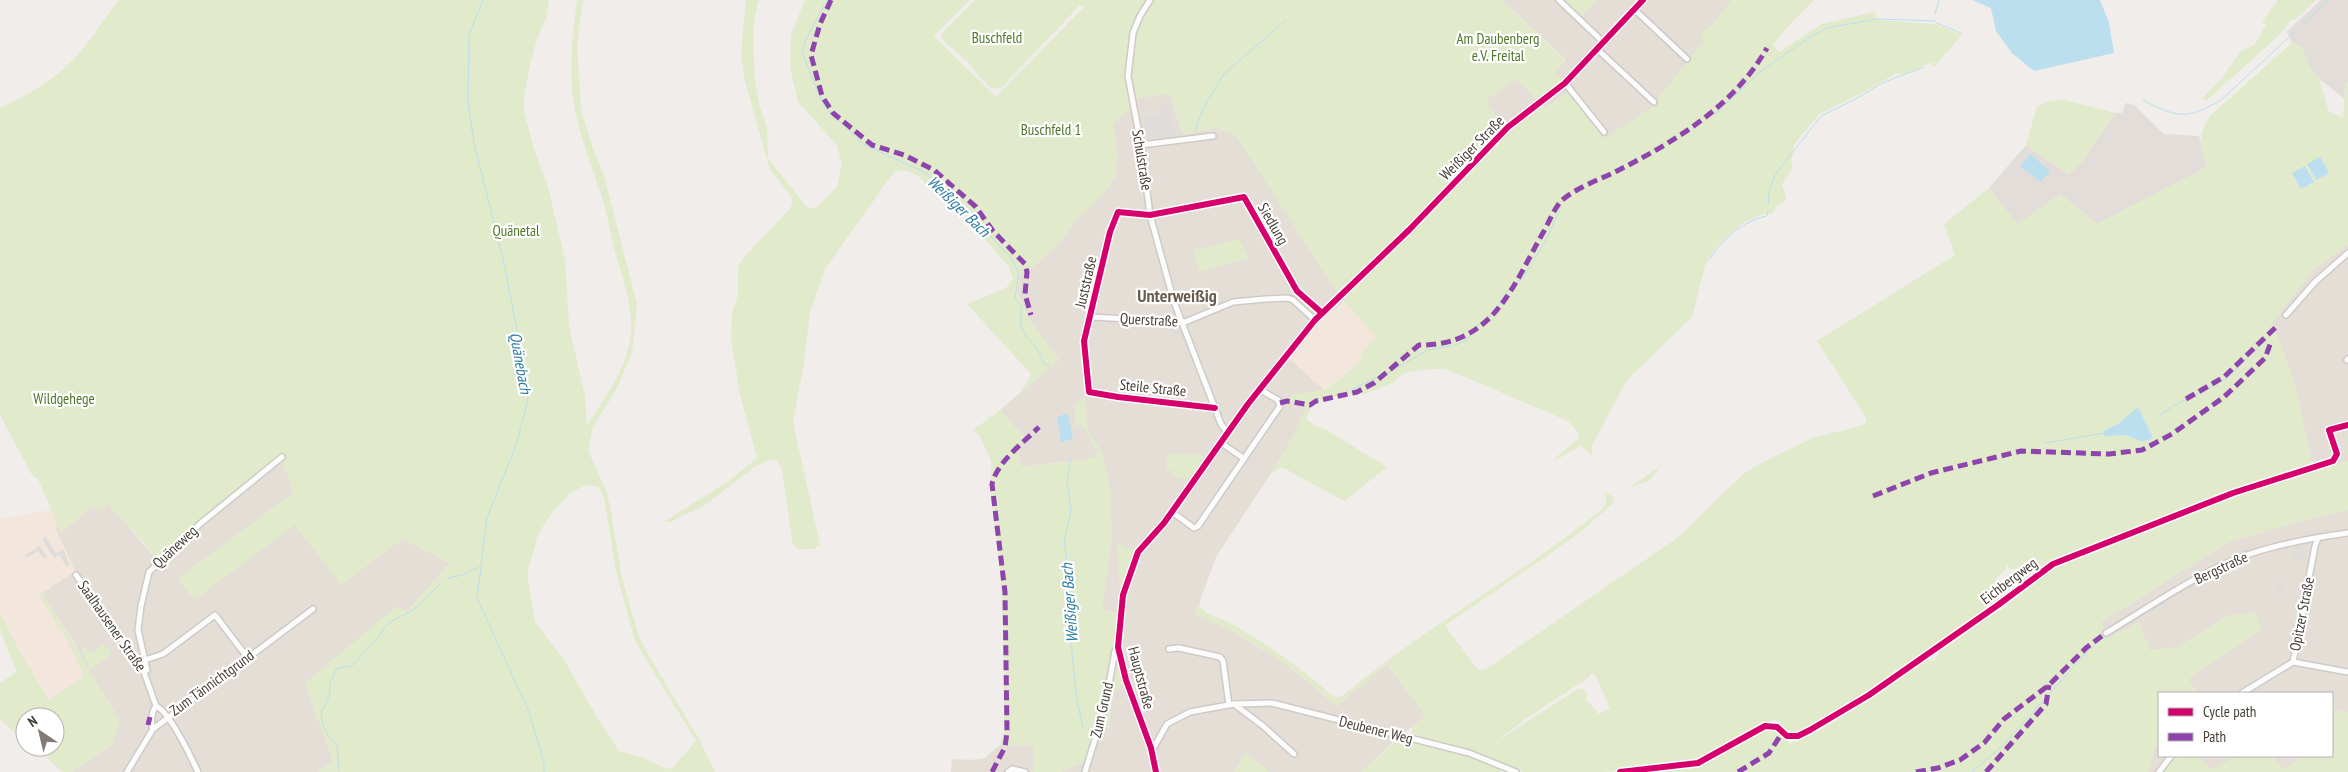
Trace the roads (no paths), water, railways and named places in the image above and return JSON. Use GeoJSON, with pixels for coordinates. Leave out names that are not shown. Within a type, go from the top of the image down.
{"type":"FeatureCollection","features":[{"type":"Feature","properties":{"kind":"street","name":"Schulstraße"},"geometry":{"type":"LineString","coordinates":[[1150,0],[1140,16],[1133,33],[1128,68],[1150,214],[1174,302],[1221,424],[1227,432]]}},
{"type":"Feature","properties":{"kind":"street"},"geometry":{"type":"LineString","coordinates":[[1559,0],[1603,42]]}},
{"type":"Feature","properties":{"kind":"street","name":"Weißiger Straße"},"geometry":{"type":"LineString","coordinates":[[1341,294],[1409,230],[1508,127],[1565,83],[1642,0]]}},
{"type":"Feature","properties":{"kind":"street"},"geometry":{"type":"LineString","coordinates":[[1634,9],[1687,59]]}},
{"type":"Feature","properties":{"kind":"street"},"geometry":{"type":"LineString","coordinates":[[1597,49],[1654,102]]}},
{"type":"Feature","properties":{"kind":"street"},"geometry":{"type":"LineString","coordinates":[[1565,83],[1604,132]]}},
{"type":"Feature","properties":{"kind":"street"},"geometry":{"type":"LineString","coordinates":[[1141,145],[1213,136]]}},
{"type":"Feature","properties":{"kind":"street","name":"Siedlung"},"geometry":{"type":"LineString","coordinates":[[1150,214],[1244,197],[1299,294],[1322,312]]}},
{"type":"Feature","properties":{"kind":"street","name":"Juststraße"},"geometry":{"type":"LineString","coordinates":[[1089,392],[1084,348],[1110,232],[1116,214],[1122,211],[1150,214]]}},
{"type":"Feature","properties":{"kind":"street"},"geometry":{"type":"LineString","coordinates":[[2286,315],[2315,282],[2348,252]]}},
{"type":"Feature","properties":{"kind":"street"},"geometry":{"type":"LineString","coordinates":[[1299,294],[1293,300],[1315,320]]}},
{"type":"Feature","properties":{"kind":"street","name":"Hauptstraße"},"geometry":{"type":"LineString","coordinates":[[1156,772],[1151,748],[1126,680],[1118,647],[1123,595],[1138,552],[1172,512],[1259,389],[1315,320],[1341,294]]}},
{"type":"Feature","properties":{"kind":"street","name":"Querstraße"},"geometry":{"type":"LineString","coordinates":[[1091,317],[1185,322],[1226,304],[1242,300],[1288,298],[1293,300]]}},
{"type":"Feature","properties":{"kind":"street"},"geometry":{"type":"LineString","coordinates":[[1172,512],[1194,528],[1196,527],[1280,406],[1278,400],[1259,389]]}},
{"type":"Feature","properties":{"kind":"street","name":"Steile Straße"},"geometry":{"type":"LineString","coordinates":[[1089,392],[1215,408]]}},
{"type":"Feature","properties":{"kind":"street","name":"Eichbergweg"},"geometry":{"type":"LineString","coordinates":[[1620,772],[1698,763],[1765,726],[1777,727],[1788,736],[1798,736],[1869,695],[1998,606],[2053,564],[2233,493],[2320,466],[2336,458],[2338,454],[2329,430],[2348,424]]}},
{"type":"Feature","properties":{"kind":"street"},"geometry":{"type":"LineString","coordinates":[[1220,442],[1243,458]]}},
{"type":"Feature","properties":{"kind":"street","name":"Quäneweg"},"geometry":{"type":"LineString","coordinates":[[144,672],[147,670],[146,660],[138,624],[149,572],[201,523],[282,457]]}},
{"type":"Feature","properties":{"kind":"street","name":"Bergstraße"},"geometry":{"type":"LineString","coordinates":[[2106,633],[2184,587],[2236,560],[2279,546],[2348,533]]}},
{"type":"Feature","properties":{"kind":"street","name":"Opitzer Straße"},"geometry":{"type":"LineString","coordinates":[[2244,692],[2293,662],[2318,538]]}},
{"type":"Feature","properties":{"kind":"street","name":"Saalhausener Straße"},"geometry":{"type":"LineString","coordinates":[[76,575],[144,672],[156,706]]}},
{"type":"Feature","properties":{"kind":"street","name":"Zum Tännichtgrund"},"geometry":{"type":"LineString","coordinates":[[126,772],[153,729],[166,717],[313,608]]}},
{"type":"Feature","properties":{"kind":"street"},"geometry":{"type":"LineString","coordinates":[[146,660],[165,652],[215,615],[247,657]]}},
{"type":"Feature","properties":{"kind":"street","name":"Zum Grund"},"geometry":{"type":"LineString","coordinates":[[1085,772],[1105,707],[1115,651],[1118,647]]}},
{"type":"Feature","properties":{"kind":"street"},"geometry":{"type":"LineString","coordinates":[[1169,649],[1179,648],[1220,657],[1223,661],[1231,704],[1263,726],[1294,754]]}},
{"type":"Feature","properties":{"kind":"street"},"geometry":{"type":"LineString","coordinates":[[2293,662],[2348,672]]}},
{"type":"Feature","properties":{"kind":"street","name":"Deubener Weg"},"geometry":{"type":"LineString","coordinates":[[1151,748],[1154,747],[1167,724],[1177,717],[1202,708],[1231,704],[1272,703],[1469,753],[1516,772]]}},
{"type":"Feature","properties":{"kind":"street"},"geometry":{"type":"LineString","coordinates":[[153,729],[151,724],[153,710],[156,706],[160,708],[175,729],[198,772]]}},
{"type":"Feature","properties":{"kind":"street"},"geometry":{"type":"LineString","coordinates":[[2159,772],[2169,757]]}},
{"type":"Feature","properties":{"kind":"street"},"geometry":{"type":"LineString","coordinates":[[1008,772],[1012,769],[1025,772]]}},
{"type":"Feature","properties":{"kind":"water"},"geometry":{"type":"Polygon","coordinates":[[[1972,0],[2100,0],[2109,23],[2114,53],[2034,71],[2012,53],[1996,31],[1991,8],[1972,0]]]}},
{"type":"Feature","properties":{"kind":"water"},"geometry":{"type":"Polygon","coordinates":[[[2030,154],[2050,171],[2041,182],[2020,166],[2030,154]]]}},
{"type":"Feature","properties":{"kind":"water"},"geometry":{"type":"Polygon","coordinates":[[[2320,157],[2329,173],[2316,180],[2307,164],[2320,157]]]}},
{"type":"Feature","properties":{"kind":"water"},"geometry":{"type":"Polygon","coordinates":[[[2305,166],[2314,182],[2301,189],[2292,173],[2305,166]]]}},
{"type":"Feature","properties":{"kind":"water"},"geometry":{"type":"Polygon","coordinates":[[[2138,407],[2153,438],[2142,442],[2126,435],[2104,436],[2104,431],[2118,424],[2138,407]]]}},
{"type":"Feature","properties":{"kind":"water"},"geometry":{"type":"Polygon","coordinates":[[[1068,413],[1073,439],[1061,442],[1057,417],[1068,413]]]}},
{"type":"Feature","properties":{"kind":"waterway","name":"Quänebach"},"geometry":{"type":"LineString","coordinates":[[483,0],[469,35],[468,104],[474,143],[503,258],[525,372],[528,400],[516,445],[487,518],[477,598],[529,712],[544,763],[544,772]]}},
{"type":"Feature","properties":{"kind":"waterway","name":"Weißiger Bach"},"geometry":{"type":"LineString","coordinates":[[827,0],[806,39],[802,53],[824,106],[863,144],[926,173],[952,195],[1011,258],[1019,273],[1015,298],[1021,305],[1022,329],[1027,338],[1036,347],[1043,363],[1049,366]]}},
{"type":"Feature","properties":{"kind":"waterway"},"geometry":{"type":"LineString","coordinates":[[1935,14],[1939,0]]}},
{"type":"Feature","properties":{"kind":"waterway"},"geometry":{"type":"LineString","coordinates":[[2304,23],[2329,0]]}},
{"type":"Feature","properties":{"kind":"waterway"},"geometry":{"type":"LineString","coordinates":[[1715,114],[1761,71],[1827,28],[1877,19],[1935,21]]}},
{"type":"Feature","properties":{"kind":"waterway"},"geometry":{"type":"LineString","coordinates":[[1195,131],[1203,109],[1224,74],[1286,20]]}},
{"type":"Feature","properties":{"kind":"waterway"},"geometry":{"type":"LineString","coordinates":[[1936,23],[1961,33]]}},
{"type":"Feature","properties":{"kind":"waterway"},"geometry":{"type":"LineString","coordinates":[[2143,100],[2174,113],[2190,114],[2199,111],[2221,100],[2299,28]]}},
{"type":"Feature","properties":{"kind":"waterway"},"geometry":{"type":"LineString","coordinates":[[1768,204],[1770,188],[1775,175],[1821,116],[1882,83],[1924,67]]}},
{"type":"Feature","properties":{"kind":"waterway"},"geometry":{"type":"LineString","coordinates":[[1352,389],[1389,372],[1428,350],[1456,345],[1468,339],[1478,325],[1491,315],[1510,288],[1523,278],[1546,240],[1561,207]]}},
{"type":"Feature","properties":{"kind":"waterway"},"geometry":{"type":"LineString","coordinates":[[1710,259],[1721,244],[1734,232],[1758,218],[1767,216],[1768,211]]}},
{"type":"Feature","properties":{"kind":"waterway"},"geometry":{"type":"LineString","coordinates":[[1322,319],[1342,302]]}},
{"type":"Feature","properties":{"kind":"waterway"},"geometry":{"type":"LineString","coordinates":[[2173,406],[2226,379],[2260,346]]}},
{"type":"Feature","properties":{"kind":"waterway"},"geometry":{"type":"LineString","coordinates":[[2157,417],[2171,408]]}},
{"type":"Feature","properties":{"kind":"waterway"},"geometry":{"type":"LineString","coordinates":[[2044,443],[2105,433]]}},
{"type":"Feature","properties":{"kind":"waterway","name":"Weißiger Bach"},"geometry":{"type":"LineString","coordinates":[[1071,458],[1067,480],[1071,511],[1064,541],[1071,606],[1068,615],[1077,700],[1083,728]]}},
{"type":"Feature","properties":{"kind":"waterway"},"geometry":{"type":"LineString","coordinates":[[2211,575],[2247,558]]}},
{"type":"Feature","properties":{"kind":"waterway"},"geometry":{"type":"LineString","coordinates":[[448,578],[463,575],[479,567]]}},
{"type":"Feature","properties":{"kind":"waterway"},"geometry":{"type":"LineString","coordinates":[[2188,588],[2205,578]]}},
{"type":"Feature","properties":{"kind":"waterway"},"geometry":{"type":"LineString","coordinates":[[339,771],[337,745],[330,738],[321,713],[322,708],[325,707],[330,692],[330,683],[337,668],[352,666],[380,635],[388,623],[413,610],[440,584]]}},
{"type":"Feature","properties":{"kind":"waterway"},"geometry":{"type":"LineString","coordinates":[[2171,598],[2182,591]]}},
{"type":"Feature","properties":{"kind":"waterway"},"geometry":{"type":"LineString","coordinates":[[2153,609],[2166,601]]}},
{"type":"Feature","properties":{"kind":"waterway"},"geometry":{"type":"LineString","coordinates":[[1972,772],[2002,746],[2101,639],[2147,612]]}},
{"type":"Feature","properties":{"kind":"waterway"},"geometry":{"type":"LineString","coordinates":[[1408,741],[1422,744]]}},
{"type":"Feature","properties":{"kind":"district","name":"Unterweißig"},"geometry":{"type":"Point","coordinates":[1177,296]}},
{"type":"Feature","properties":{"kind":"park label","name":"Buschfeld"},"geometry":{"type":"Point","coordinates":[997,38]}},
{"type":"Feature","properties":{"kind":"park label","name":"Am Daubenberg e.V. Freital"},"geometry":{"type":"Point","coordinates":[1498,48]}},
{"type":"Feature","properties":{"kind":"park label","name":"Buschfeld 1"},"geometry":{"type":"Point","coordinates":[1051,130]}},
{"type":"Feature","properties":{"kind":"park label","name":"Quänetal"},"geometry":{"type":"Point","coordinates":[516,231]}},
{"type":"Feature","properties":{"kind":"park label","name":"Wildgehege"},"geometry":{"type":"Point","coordinates":[64,399]}}]}
